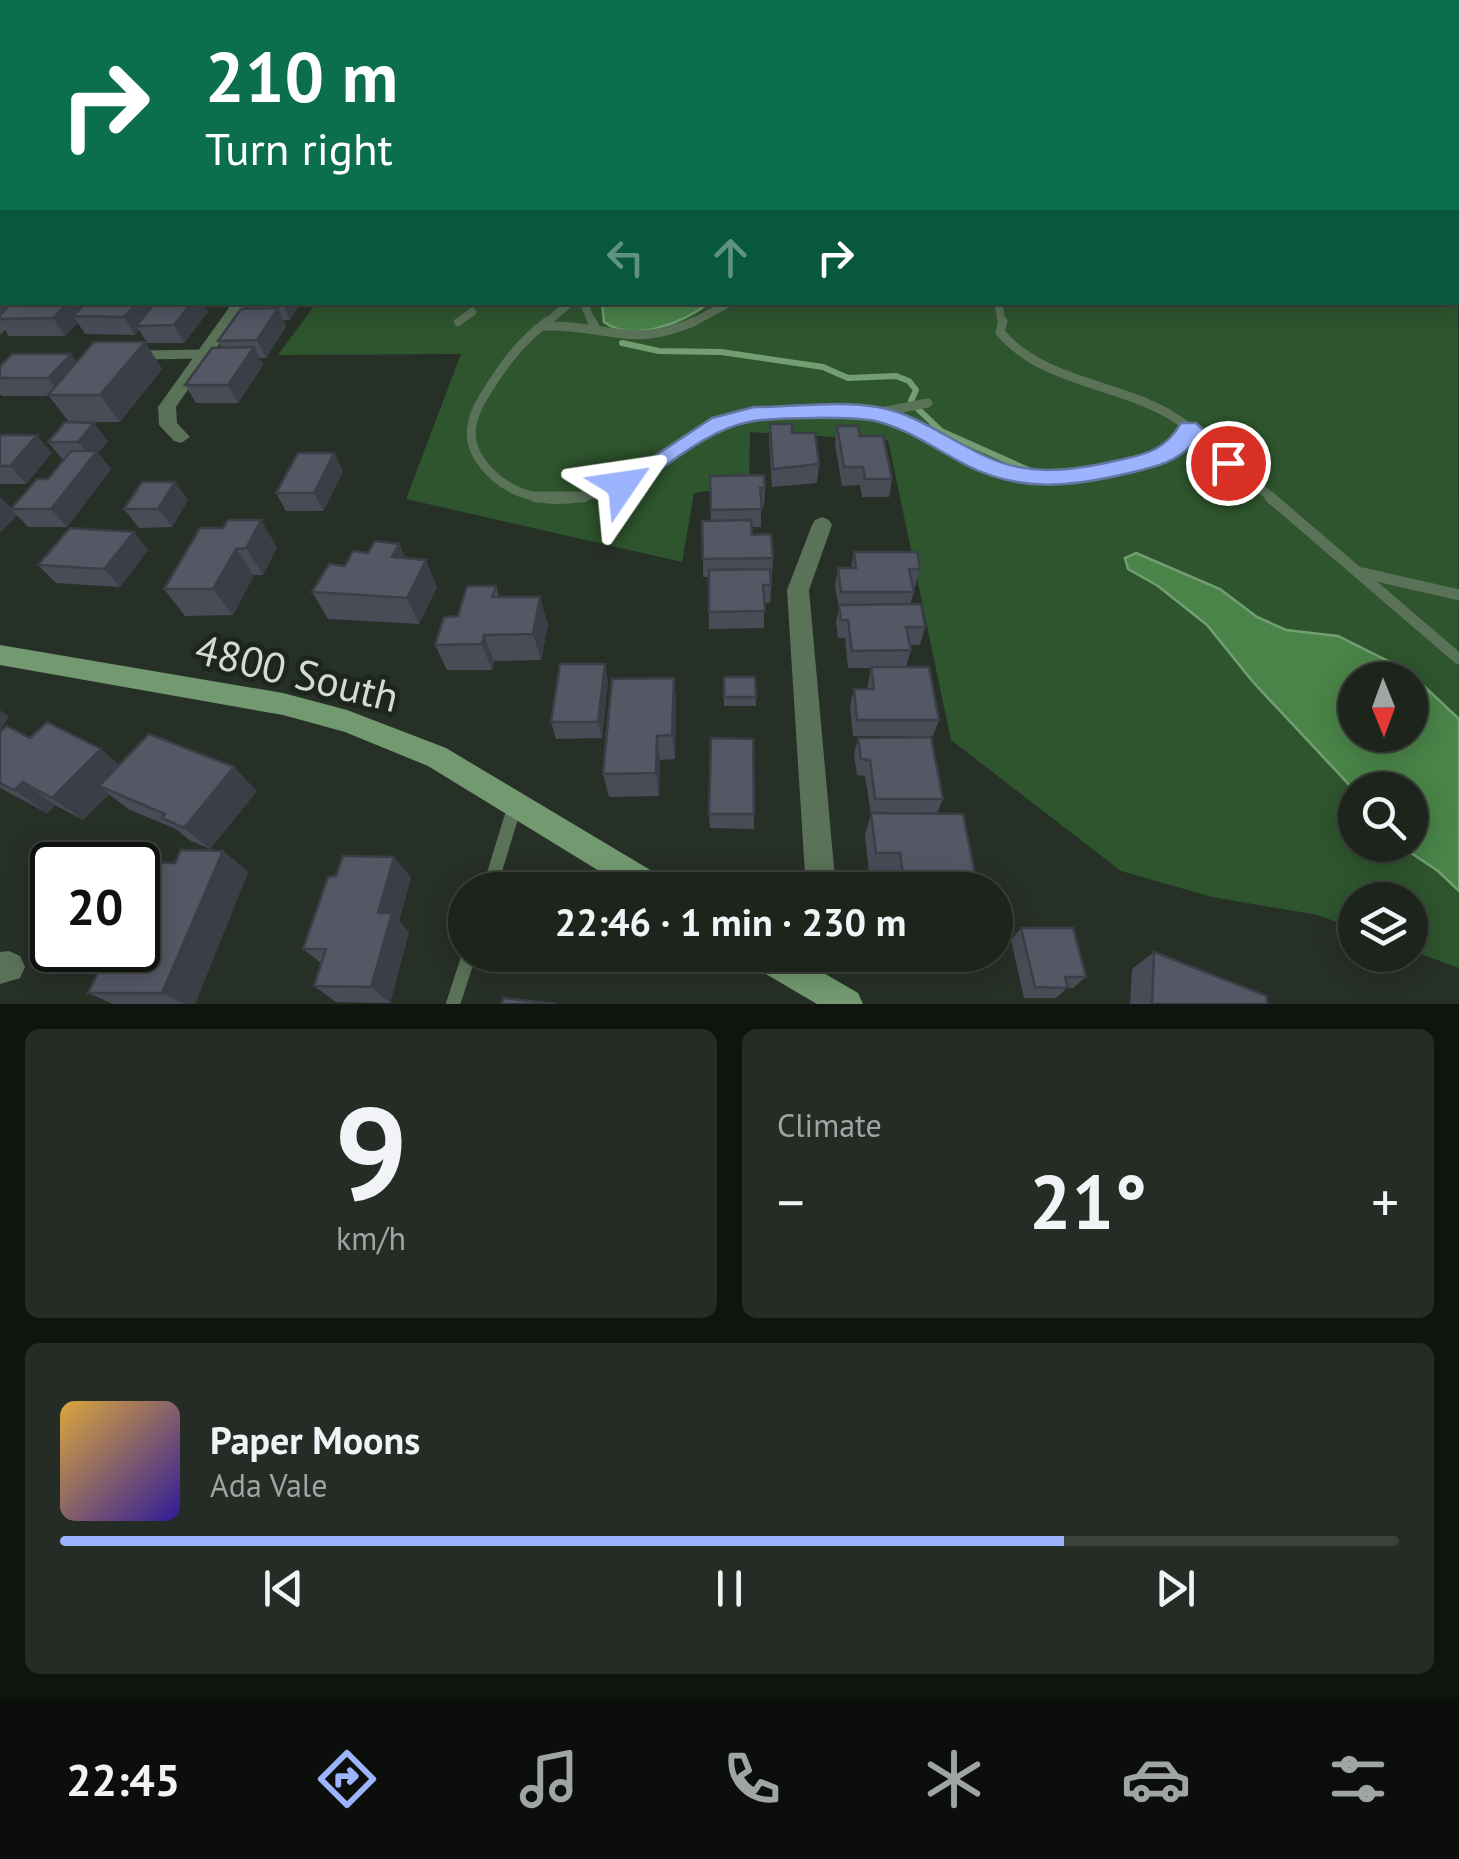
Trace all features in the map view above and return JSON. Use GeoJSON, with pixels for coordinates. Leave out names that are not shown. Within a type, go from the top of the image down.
{"type":"FeatureCollection","features":[{"type":"Feature","properties":{"kind":"street"},"geometry":{"type":"LineString","coordinates":[[181,437],[168,424],[166,410],[238,305]]}},
{"type":"Feature","properties":{"kind":"street"},"geometry":{"type":"LineString","coordinates":[[820,872],[798,590],[822,525]]}},
{"type":"Feature","properties":{"kind":"street","name":"4800 South"},"geometry":{"type":"LineString","coordinates":[[0,655],[283,704],[348,721],[437,757],[628,872]]}},
{"type":"Feature","properties":{"kind":"street"},"geometry":{"type":"LineString","coordinates":[[808,972],[847,1004]]}},
{"type":"Feature","properties":{"kind":"lane"},"geometry":{"type":"LineString","coordinates":[[568,305],[522,342],[468,420],[469,438],[480,459],[500,481],[527,495],[558,500],[590,496],[622,485],[720,422],[754,414],[876,413],[928,403]]}},
{"type":"Feature","properties":{"kind":"lane"},"geometry":{"type":"LineString","coordinates":[[584,305],[596,328]]}},
{"type":"Feature","properties":{"kind":"lane"},"geometry":{"type":"LineString","coordinates":[[546,326],[596,328],[615,336],[664,334],[724,305]]}},
{"type":"Feature","properties":{"kind":"lane"},"geometry":{"type":"LineString","coordinates":[[1001,305],[1004,309],[1000,332],[1018,350],[1148,402],[1188,428],[1459,658]]}},
{"type":"Feature","properties":{"kind":"lane"},"geometry":{"type":"LineString","coordinates":[[458,322],[472,312]]}},
{"type":"Feature","properties":{"kind":"lane"},"geometry":{"type":"LineString","coordinates":[[133,356],[203,354]]}},
{"type":"Feature","properties":{"kind":"lane"},"geometry":{"type":"LineString","coordinates":[[876,413],[914,426],[977,462],[1011,474],[1039,478],[1080,476],[1158,458],[1183,443],[1188,428]]}},
{"type":"Feature","properties":{"kind":"lane"},"geometry":{"type":"LineString","coordinates":[[1356,571],[1459,595]]}},
{"type":"Feature","properties":{"kind":"lane"},"geometry":{"type":"LineString","coordinates":[[495,872],[516,803]]}},
{"type":"Feature","properties":{"kind":"lane"},"geometry":{"type":"LineString","coordinates":[[454,1004],[464,972]]}},
{"type":"Feature","properties":{"kind":"shaded area"},"geometry":{"type":"Polygon","coordinates":[[[315,305],[1458,305],[1459,968],[1428,957],[1428,882],[1338,882],[1338,923],[1318,915],[1212,897],[1121,871],[951,740],[888,440],[750,432],[749,485],[694,493],[682,562],[406,499],[461,354],[278,355],[315,305]]]}},
{"type":"Feature","properties":{"kind":"shaded area"},"geometry":{"type":"Polygon","coordinates":[[[602,305],[706,305],[672,323],[643,331],[616,328],[604,322],[602,305]]]}},
{"type":"Feature","properties":{"kind":"shaded area"},"geometry":{"type":"Polygon","coordinates":[[[1136,553],[1220,589],[1257,617],[1286,630],[1338,636],[1390,662],[1338,662],[1338,752],[1428,752],[1428,690],[1459,719],[1459,891],[1424,862],[1428,862],[1428,772],[1338,773],[1253,682],[1207,625],[1158,586],[1128,569],[1125,558],[1136,553]]]}},
{"type":"Feature","properties":{"kind":"building"},"geometry":{"type":"Polygon","coordinates":[[[10,305],[66,305],[53,318],[0,319],[10,305]]]}},
{"type":"Feature","properties":{"kind":"building"},"geometry":{"type":"Polygon","coordinates":[[[84,305],[135,305],[124,317],[73,316],[84,305]]]}},
{"type":"Feature","properties":{"kind":"building"},"geometry":{"type":"Polygon","coordinates":[[[154,305],[190,305],[174,325],[136,326],[154,305]]]}},
{"type":"Feature","properties":{"kind":"building"},"geometry":{"type":"Polygon","coordinates":[[[278,308],[257,340],[218,341],[241,309],[278,308]]]}},
{"type":"Feature","properties":{"kind":"building"},"geometry":{"type":"Polygon","coordinates":[[[94,342],[145,342],[100,395],[48,395],[94,342]]]}},
{"type":"Feature","properties":{"kind":"building"},"geometry":{"type":"Polygon","coordinates":[[[254,347],[228,385],[185,385],[212,348],[254,347]]]}},
{"type":"Feature","properties":{"kind":"building"},"geometry":{"type":"Polygon","coordinates":[[[12,354],[71,354],[48,378],[0,378],[0,366],[12,354]]]}},
{"type":"Feature","properties":{"kind":"building"},"geometry":{"type":"Polygon","coordinates":[[[65,422],[94,423],[78,442],[48,442],[65,422]]]}},
{"type":"Feature","properties":{"kind":"building"},"geometry":{"type":"Polygon","coordinates":[[[770,424],[792,424],[792,433],[815,433],[819,464],[773,469],[770,424]]]}},
{"type":"Feature","properties":{"kind":"building"},"geometry":{"type":"Polygon","coordinates":[[[837,426],[858,426],[860,436],[883,436],[892,479],[865,479],[863,467],[844,467],[837,426]]]}},
{"type":"Feature","properties":{"kind":"building"},"geometry":{"type":"Polygon","coordinates":[[[0,435],[37,435],[10,466],[0,466],[0,435]]]}},
{"type":"Feature","properties":{"kind":"building"},"geometry":{"type":"Polygon","coordinates":[[[71,451],[97,451],[51,509],[11,509],[37,479],[48,479],[71,451]]]}},
{"type":"Feature","properties":{"kind":"building"},"geometry":{"type":"Polygon","coordinates":[[[298,453],[334,453],[314,493],[276,493],[298,453]]]}},
{"type":"Feature","properties":{"kind":"building"},"geometry":{"type":"Polygon","coordinates":[[[764,475],[765,488],[760,488],[762,509],[711,510],[710,476],[764,475]]]}},
{"type":"Feature","properties":{"kind":"building"},"geometry":{"type":"Polygon","coordinates":[[[142,482],[175,482],[158,509],[124,509],[142,482]]]}},
{"type":"Feature","properties":{"kind":"building"},"geometry":{"type":"Polygon","coordinates":[[[228,520],[261,520],[246,548],[236,549],[213,589],[164,589],[200,528],[223,528],[228,520]]]}},
{"type":"Feature","properties":{"kind":"building"},"geometry":{"type":"Polygon","coordinates":[[[751,520],[752,535],[771,534],[773,558],[703,559],[702,521],[751,520]]]}},
{"type":"Feature","properties":{"kind":"building"},"geometry":{"type":"Polygon","coordinates":[[[70,528],[134,532],[104,569],[38,565],[70,528]]]}},
{"type":"Feature","properties":{"kind":"building"},"geometry":{"type":"Polygon","coordinates":[[[375,541],[399,544],[392,557],[426,560],[407,598],[312,592],[329,564],[345,566],[353,551],[368,553],[375,541]]]}},
{"type":"Feature","properties":{"kind":"building"},"geometry":{"type":"Polygon","coordinates":[[[854,552],[917,552],[920,569],[909,569],[914,592],[841,592],[838,568],[856,568],[854,552]]]}},
{"type":"Feature","properties":{"kind":"building"},"geometry":{"type":"Polygon","coordinates":[[[770,569],[771,585],[763,585],[765,611],[709,612],[709,570],[770,569]]]}},
{"type":"Feature","properties":{"kind":"building"},"geometry":{"type":"Polygon","coordinates":[[[467,586],[496,586],[492,597],[540,597],[533,634],[484,635],[482,644],[435,645],[444,617],[458,616],[467,586]]]}},
{"type":"Feature","properties":{"kind":"building"},"geometry":{"type":"Polygon","coordinates":[[[921,604],[925,627],[906,627],[911,650],[852,651],[848,620],[841,620],[839,605],[921,604]]]}},
{"type":"Feature","properties":{"kind":"building"},"geometry":{"type":"Polygon","coordinates":[[[560,664],[605,664],[598,722],[551,722],[560,664]]]}},
{"type":"Feature","properties":{"kind":"building"},"geometry":{"type":"Polygon","coordinates":[[[871,667],[929,667],[939,720],[857,720],[854,689],[874,689],[871,667]]]}},
{"type":"Feature","properties":{"kind":"building"},"geometry":{"type":"Polygon","coordinates":[[[724,677],[755,677],[756,697],[724,697],[724,677]]]}},
{"type":"Feature","properties":{"kind":"building"},"geometry":{"type":"Polygon","coordinates":[[[674,678],[672,735],[657,736],[656,773],[603,774],[612,679],[674,678]]]}},
{"type":"Feature","properties":{"kind":"building"},"geometry":{"type":"Polygon","coordinates":[[[47,722],[101,749],[52,798],[23,782],[14,790],[0,783],[0,732],[7,726],[30,738],[47,722]]]}},
{"type":"Feature","properties":{"kind":"building"},"geometry":{"type":"Polygon","coordinates":[[[149,734],[234,767],[184,828],[162,818],[165,814],[99,786],[149,734]]]}},
{"type":"Feature","properties":{"kind":"building"},"geometry":{"type":"Polygon","coordinates":[[[931,737],[943,799],[875,799],[870,760],[861,759],[858,738],[931,737]]]}},
{"type":"Feature","properties":{"kind":"building"},"geometry":{"type":"Polygon","coordinates":[[[711,738],[753,739],[754,814],[709,814],[711,738]]]}},
{"type":"Feature","properties":{"kind":"building"},"geometry":{"type":"Polygon","coordinates":[[[871,813],[963,814],[975,872],[903,872],[900,853],[876,853],[871,813]]]}},
{"type":"Feature","properties":{"kind":"building"},"geometry":{"type":"Polygon","coordinates":[[[181,850],[223,851],[162,993],[88,993],[98,972],[160,972],[160,863],[175,863],[181,850]]]}},
{"type":"Feature","properties":{"kind":"building"},"geometry":{"type":"Polygon","coordinates":[[[343,856],[394,857],[378,913],[392,913],[371,987],[314,986],[326,949],[303,949],[328,877],[336,876],[343,856]]]}},
{"type":"Feature","properties":{"kind":"building"},"geometry":{"type":"Polygon","coordinates":[[[1021,928],[1073,928],[1086,977],[1065,977],[1068,988],[1035,987],[1021,928]]]}},
{"type":"Feature","properties":{"kind":"building"},"geometry":{"type":"Polygon","coordinates":[[[1154,952],[1267,996],[1267,1004],[1152,1004],[1154,952]]]}},
{"type":"Feature","properties":{"kind":"building"},"geometry":{"type":"Polygon","coordinates":[[[503,998],[555,1004],[502,1004],[503,998]]]}},
{"type":"Feature","properties":{"kind":"waterway"},"geometry":{"type":"LineString","coordinates":[[622,343],[659,351],[721,352],[823,367],[848,378],[896,376],[909,381],[916,390],[911,401]]}},
{"type":"Feature","properties":{"kind":"waterway"},"geometry":{"type":"LineString","coordinates":[[917,408],[941,431],[1033,472]]}},
{"type":"Feature","properties":{"kind":"route"},"geometry":{"type":"LineString","coordinates":[[622,485],[720,422],[754,414],[876,413],[914,426],[977,462],[1011,474],[1039,478],[1117,470],[1158,458],[1183,443],[1188,428],[1228,463]]}}]}
